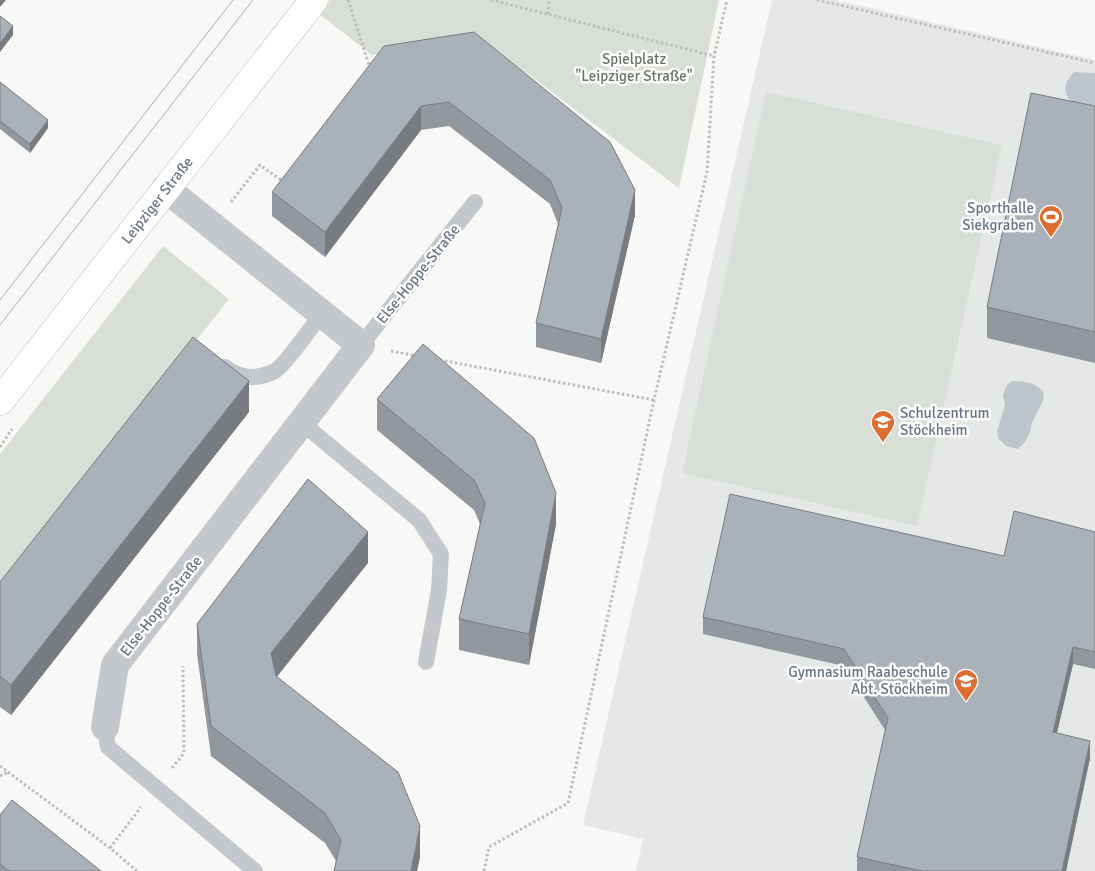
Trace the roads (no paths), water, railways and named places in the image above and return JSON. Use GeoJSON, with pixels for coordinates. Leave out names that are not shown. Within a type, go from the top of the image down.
{"type":"FeatureCollection","features":[{"type":"Feature","properties":{"kind":"street","name":"Leipziger Straße"},"geometry":{"type":"LineString","coordinates":[[0,400],[314,0]]}},
{"type":"Feature","properties":{"kind":"street"},"geometry":{"type":"LineString","coordinates":[[165,188],[361,345]]}},
{"type":"Feature","properties":{"kind":"street","name":"Else-Hoppe-Straße"},"geometry":{"type":"LineString","coordinates":[[105,727],[115,665],[361,345]]}},
{"type":"Feature","properties":{"kind":"lane","name":"Else-Hoppe-Straße"},"geometry":{"type":"LineString","coordinates":[[361,345],[475,202]]}},
{"type":"Feature","properties":{"kind":"lane"},"geometry":{"type":"LineString","coordinates":[[211,356],[232,373],[247,378],[277,370],[322,313]]}},
{"type":"Feature","properties":{"kind":"lane"},"geometry":{"type":"LineString","coordinates":[[302,423],[419,520],[440,554],[439,590],[426,662]]}},
{"type":"Feature","properties":{"kind":"lane","name":"Else-Hoppe-Straße"},"geometry":{"type":"LineString","coordinates":[[105,727],[108,747],[255,871]]}},
{"type":"Feature","properties":{"kind":"tram line"},"geometry":{"type":"LineString","coordinates":[[0,300],[233,0]]}},
{"type":"Feature","properties":{"kind":"tram line"},"geometry":{"type":"LineString","coordinates":[[0,325],[253,0]]}},
{"type":"Feature","properties":{"kind":"place","name":"Sporthalle Siekgraben"},"geometry":{"type":"Point","coordinates":[1051,238]}},
{"type":"Feature","properties":{"kind":"place","name":"Schulzentrum Stöckheim"},"geometry":{"type":"Point","coordinates":[883,443]}},
{"type":"Feature","properties":{"kind":"place","name":"Gymnasium Raabeschule Abt. Stöckheim"},"geometry":{"type":"Point","coordinates":[966,702]}},
{"type":"Feature","properties":{"kind":"park label","name":"Spielplatz \"Leipziger Straße\""},"geometry":{"type":"Point","coordinates":[634,68]}}]}
